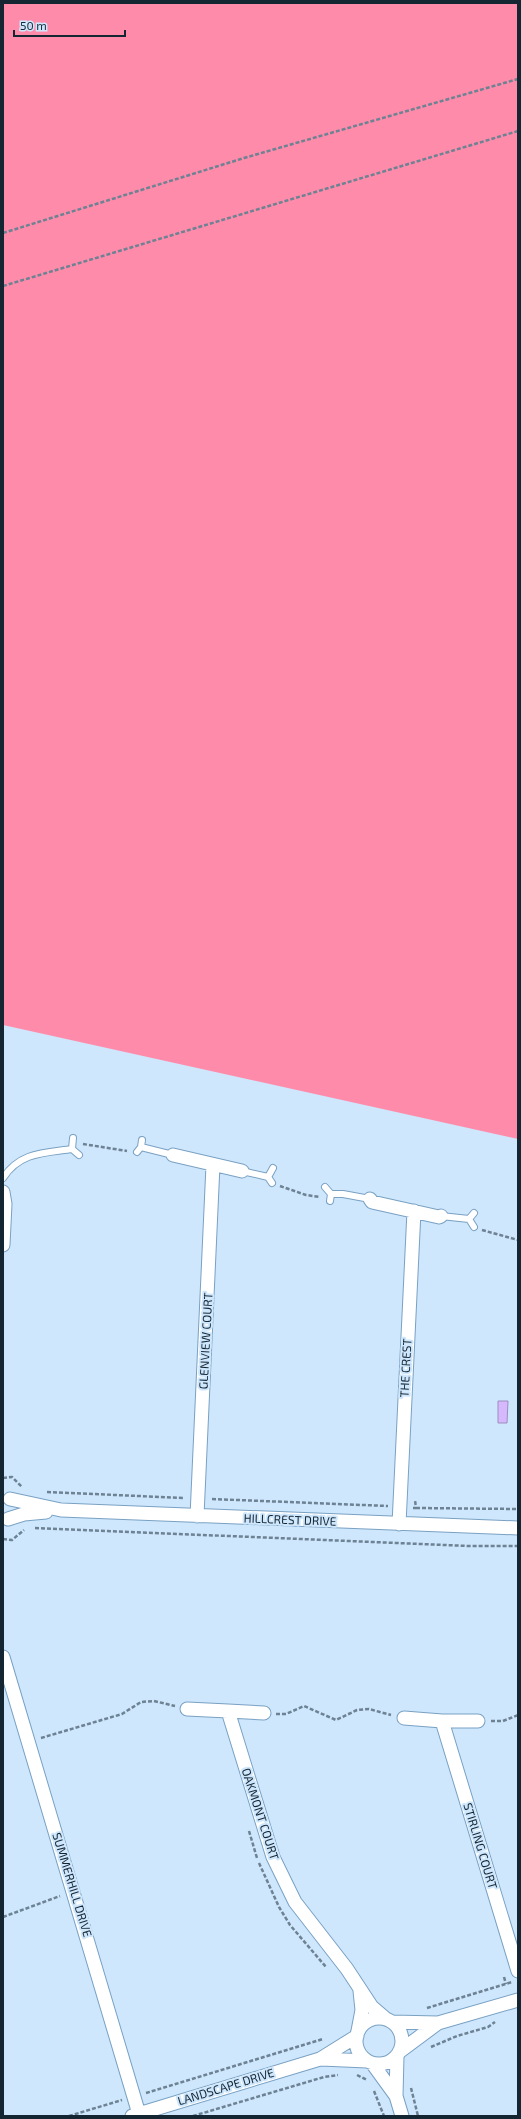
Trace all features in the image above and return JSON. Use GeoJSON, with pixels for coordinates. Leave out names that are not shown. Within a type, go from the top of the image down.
{"type":"FeatureCollection","features":[{"type":"Feature","properties":{"kind":"street"},"geometry":{"type":"LineString","coordinates":[[173,1155],[242,1171]]}},
{"type":"Feature","properties":{"kind":"street","name":"GLENVIEW COURT"},"geometry":{"type":"LineString","coordinates":[[197,1516],[213,1165]]}},
{"type":"Feature","properties":{"kind":"street"},"geometry":{"type":"LineString","coordinates":[[3,1192],[5,1204],[3,1245]]}},
{"type":"Feature","properties":{"kind":"street"},"geometry":{"type":"LineString","coordinates":[[370,1199],[372,1202],[439,1217],[441,1216]]}},
{"type":"Feature","properties":{"kind":"street","name":"THE CREST"},"geometry":{"type":"LineString","coordinates":[[399,1524],[414,1211]]}},
{"type":"Feature","properties":{"kind":"street"},"geometry":{"type":"LineString","coordinates":[[4,1522],[11,1510],[5,1493]]}},
{"type":"Feature","properties":{"kind":"street","name":"HILLCREST DRIVE"},"geometry":{"type":"LineString","coordinates":[[5,1493],[62,1510]]}},
{"type":"Feature","properties":{"kind":"street","name":"HILLCREST DRIVE"},"geometry":{"type":"LineString","coordinates":[[4,1522],[24,1514],[62,1510],[518,1528]]}},
{"type":"Feature","properties":{"kind":"street","name":"SUMMERHILL DRIVE"},"geometry":{"type":"LineString","coordinates":[[3,1657],[134,2096],[136,2115]]}},
{"type":"Feature","properties":{"kind":"street"},"geometry":{"type":"LineString","coordinates":[[187,1709],[264,1713]]}},
{"type":"Feature","properties":{"kind":"street","name":"OAKMONT COURT"},"geometry":{"type":"LineString","coordinates":[[228,1711],[273,1857],[295,1902],[347,1969],[372,2008],[389,2021]]}},
{"type":"Feature","properties":{"kind":"street"},"geometry":{"type":"LineString","coordinates":[[404,1718],[442,1721],[478,1721]]}},
{"type":"Feature","properties":{"kind":"street","name":"STIRLING COURT"},"geometry":{"type":"LineString","coordinates":[[442,1721],[518,1971]]}},
{"type":"Feature","properties":{"kind":"street","name":"OAKMONT COURT"},"geometry":{"type":"LineString","coordinates":[[357,2033],[362,2010],[359,1989]]}},
{"type":"Feature","properties":{"kind":"street"},"geometry":{"type":"LineString","coordinates":[[396,2096],[358,2050],[357,2033],[370,2020],[438,2023],[518,2000]]}},
{"type":"Feature","properties":{"kind":"street"},"geometry":{"type":"LineString","coordinates":[[389,2021],[401,2033],[402,2039],[398,2054],[396,2096],[402,2116]]}},
{"type":"Feature","properties":{"kind":"street"},"geometry":{"type":"LineString","coordinates":[[369,2062],[386,2063],[438,2023]]}},
{"type":"Feature","properties":{"kind":"street","name":"LANDSCAPE DRIVE"},"geometry":{"type":"LineString","coordinates":[[136,2115],[320,2059],[357,2033]]}},
{"type":"Feature","properties":{"kind":"street","name":"LANDSCAPE DRIVE"},"geometry":{"type":"LineString","coordinates":[[320,2059],[369,2062]]}},
{"type":"Feature","properties":{"kind":"lane"},"geometry":{"type":"LineString","coordinates":[[142,1140],[139,1149],[173,1155]]}},
{"type":"Feature","properties":{"kind":"lane"},"geometry":{"type":"LineString","coordinates":[[3,1178],[13,1164],[25,1157],[72,1144],[79,1155]]}},
{"type":"Feature","properties":{"kind":"lane"},"geometry":{"type":"LineString","coordinates":[[268,1177],[273,1168]]}},
{"type":"Feature","properties":{"kind":"lane"},"geometry":{"type":"LineString","coordinates":[[242,1171],[268,1177],[272,1183]]}},
{"type":"Feature","properties":{"kind":"lane"},"geometry":{"type":"LineString","coordinates":[[325,1187],[330,1198],[343,1194],[370,1199]]}},
{"type":"Feature","properties":{"kind":"lane"},"geometry":{"type":"LineString","coordinates":[[468,1219],[474,1213]]}},
{"type":"Feature","properties":{"kind":"lane"},"geometry":{"type":"LineString","coordinates":[[441,1216],[468,1219],[474,1227]]}},
{"type":"Feature","properties":{"kind":"path"},"geometry":{"type":"LineString","coordinates":[[3,233],[244,158],[518,79]]}},
{"type":"Feature","properties":{"kind":"path"},"geometry":{"type":"LineString","coordinates":[[3,286],[518,131]]}},
{"type":"Feature","properties":{"kind":"path"},"geometry":{"type":"LineString","coordinates":[[72,1144],[139,1149]]}},
{"type":"Feature","properties":{"kind":"path"},"geometry":{"type":"LineString","coordinates":[[272,1183],[306,1195],[330,1198]]}},
{"type":"Feature","properties":{"kind":"path"},"geometry":{"type":"LineString","coordinates":[[474,1227],[518,1240]]}},
{"type":"Feature","properties":{"kind":"path"},"geometry":{"type":"LineString","coordinates":[[41,1492],[416,1508],[518,1509]]}},
{"type":"Feature","properties":{"kind":"path"},"geometry":{"type":"LineString","coordinates":[[212,1499],[213,1492]]}},
{"type":"Feature","properties":{"kind":"path"},"geometry":{"type":"LineString","coordinates":[[415,1492],[416,1508]]}},
{"type":"Feature","properties":{"kind":"path"},"geometry":{"type":"LineString","coordinates":[[25,1529],[469,1546],[518,1546]]}},
{"type":"Feature","properties":{"kind":"path"},"geometry":{"type":"LineString","coordinates":[[24,1728],[37,1725],[41,1738],[122,1714],[141,1702],[154,1701],[187,1709]]}},
{"type":"Feature","properties":{"kind":"path"},"geometry":{"type":"LineString","coordinates":[[264,1713],[286,1714],[304,1706],[336,1720],[357,1710],[369,1709],[404,1718]]}},
{"type":"Feature","properties":{"kind":"path"},"geometry":{"type":"LineString","coordinates":[[478,1721],[503,1721],[518,1715]]}},
{"type":"Feature","properties":{"kind":"path"},"geometry":{"type":"LineString","coordinates":[[3,1917],[60,1897],[58,1890]]}},
{"type":"Feature","properties":{"kind":"path"},"geometry":{"type":"LineString","coordinates":[[420,2010],[518,1980]]}},
{"type":"Feature","properties":{"kind":"path"},"geometry":{"type":"LineString","coordinates":[[416,2039],[418,2049],[426,2049],[457,2036],[488,2027],[498,2020]]}},
{"type":"Feature","properties":{"kind":"path"},"geometry":{"type":"LineString","coordinates":[[69,2116],[324,2039]]}},
{"type":"Feature","properties":{"kind":"path"},"geometry":{"type":"LineString","coordinates":[[347,2060],[352,2073]]}},
{"type":"Feature","properties":{"kind":"path"},"geometry":{"type":"LineString","coordinates":[[193,2116],[324,2077],[352,2073],[369,2081],[384,2116]]}},
{"type":"Feature","properties":{"kind":"path"},"geometry":{"type":"LineString","coordinates":[[411,2086],[418,2116]]}},
{"type":"Feature","properties":{"kind":"shaded area"},"geometry":{"type":"Polygon","coordinates":[[[3,3],[518,3],[518,1139],[3,1025],[3,3]]]}},
{"type":"Feature","properties":{"kind":"shaded area"},"geometry":{"type":"Polygon","coordinates":[[[498,1401],[508,1401],[507,1423],[498,1423],[498,1401]]]}}]}
